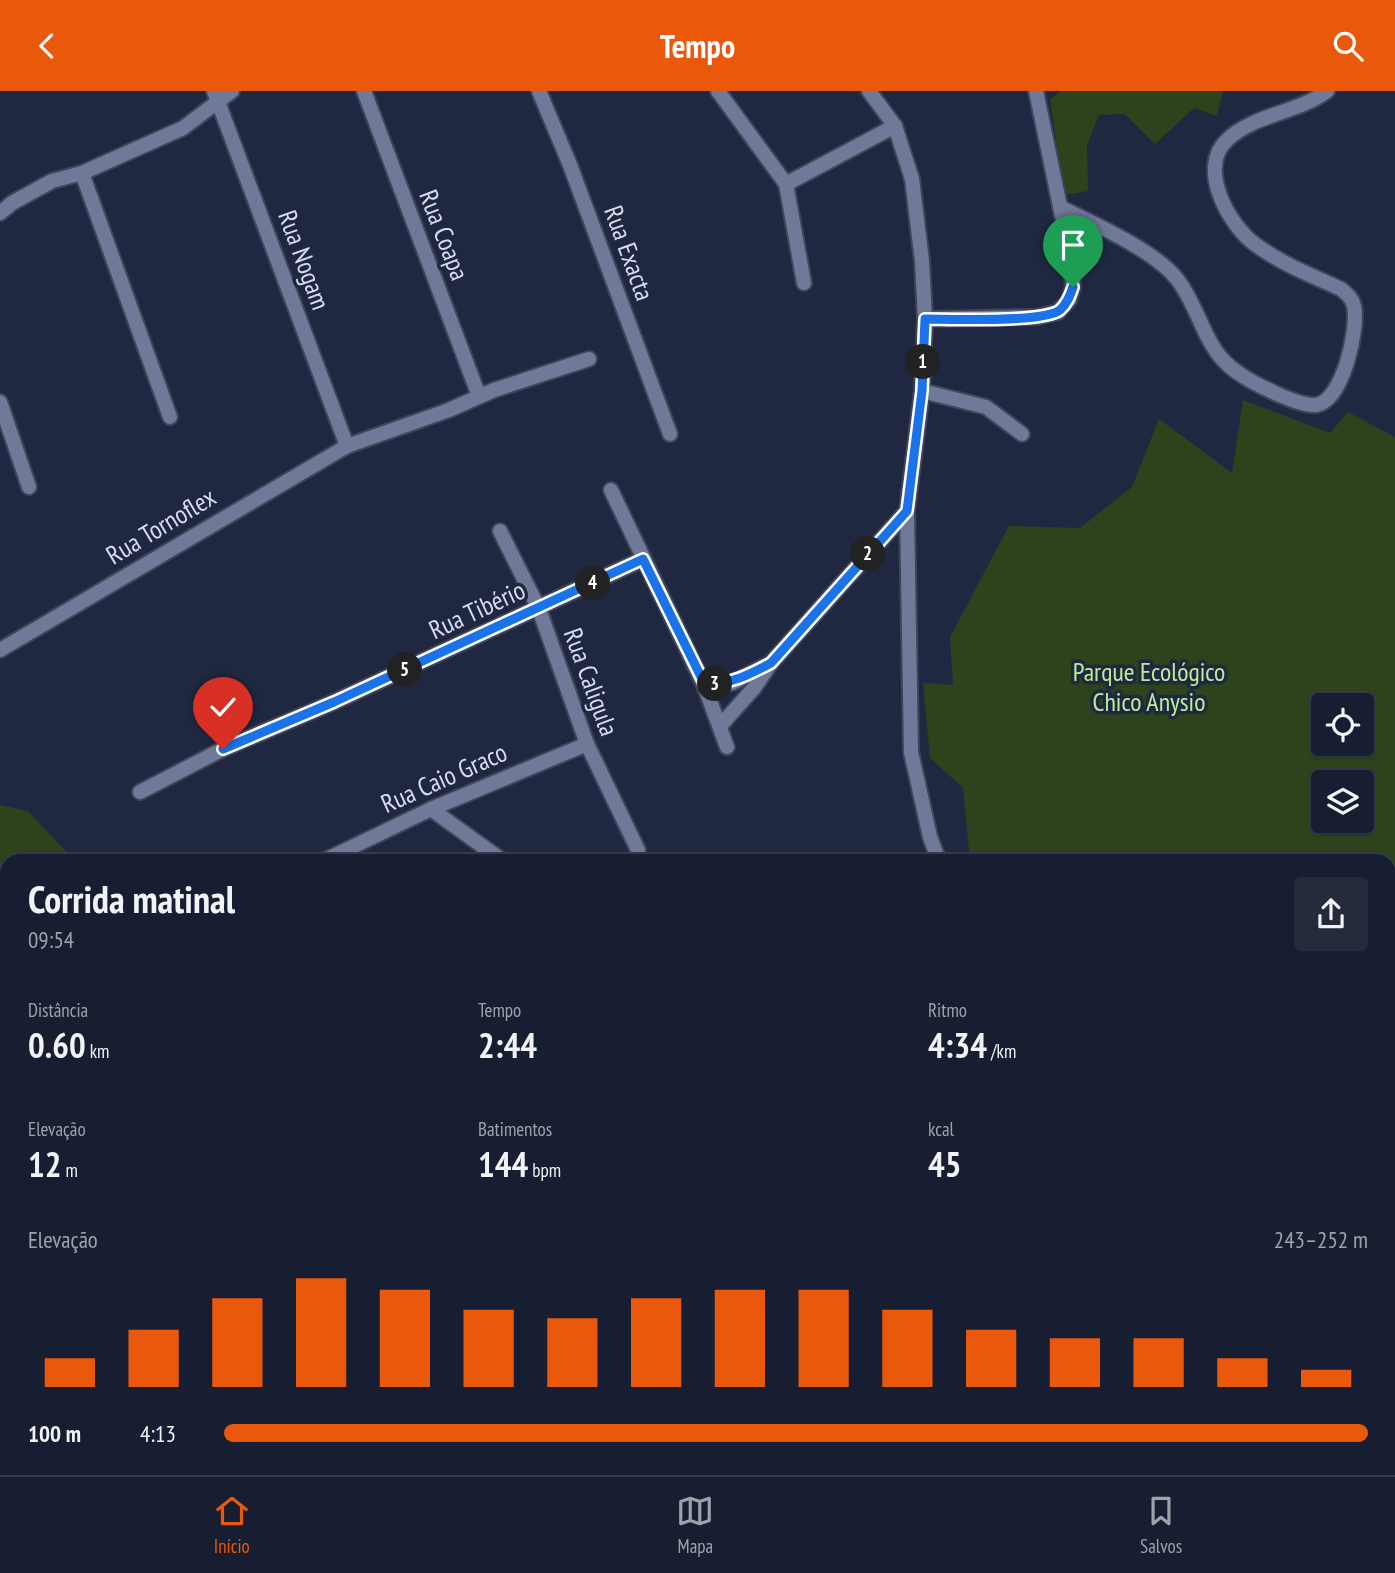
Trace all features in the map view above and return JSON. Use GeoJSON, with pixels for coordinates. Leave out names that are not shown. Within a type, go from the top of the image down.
{"type":"FeatureCollection","features":[{"type":"Feature","properties":{"kind":"street"},"geometry":{"type":"LineString","coordinates":[[0,213],[12,203],[52,181],[82,173],[183,128],[216,96],[232,91]]}},
{"type":"Feature","properties":{"kind":"street","name":"Rua Coapa"},"geometry":{"type":"LineString","coordinates":[[364,91],[479,397]]}},
{"type":"Feature","properties":{"kind":"street","name":"Rua Exacta"},"geometry":{"type":"LineString","coordinates":[[539,91],[570,165],[670,433]]}},
{"type":"Feature","properties":{"kind":"street"},"geometry":{"type":"LineString","coordinates":[[718,91],[786,184],[804,283]]}},
{"type":"Feature","properties":{"kind":"street"},"geometry":{"type":"LineString","coordinates":[[869,91],[895,126],[912,179],[918,216],[925,319],[922,391],[907,511],[913,700],[911,752],[936,854]]}},
{"type":"Feature","properties":{"kind":"street"},"geometry":{"type":"LineString","coordinates":[[925,319],[1037,317],[1058,312],[1069,300],[1073,287],[1071,259],[1036,91]]}},
{"type":"Feature","properties":{"kind":"street"},"geometry":{"type":"LineString","coordinates":[[1060,207],[1157,261],[1177,279],[1224,361],[1242,375],[1278,394],[1314,405],[1322,403],[1332,392],[1348,363],[1354,338],[1354,308],[1351,297],[1341,289],[1274,257],[1253,243],[1219,194],[1212,170],[1216,153],[1227,139],[1327,91]]}},
{"type":"Feature","properties":{"kind":"street","name":"Rua Nogam"},"geometry":{"type":"LineString","coordinates":[[216,96],[347,446]]}},
{"type":"Feature","properties":{"kind":"street"},"geometry":{"type":"LineString","coordinates":[[786,184],[895,126]]}},
{"type":"Feature","properties":{"kind":"street"},"geometry":{"type":"LineString","coordinates":[[82,173],[170,417]]}},
{"type":"Feature","properties":{"kind":"street"},"geometry":{"type":"LineString","coordinates":[[347,446],[589,359]]}},
{"type":"Feature","properties":{"kind":"street"},"geometry":{"type":"LineString","coordinates":[[922,391],[986,407],[1022,434]]}},
{"type":"Feature","properties":{"kind":"street"},"geometry":{"type":"LineString","coordinates":[[0,403],[29,487]]}},
{"type":"Feature","properties":{"kind":"street","name":"Rua Tornoflex"},"geometry":{"type":"LineString","coordinates":[[0,650],[347,446]]}},
{"type":"Feature","properties":{"kind":"street"},"geometry":{"type":"LineString","coordinates":[[611,490],[705,685],[727,747]]}},
{"type":"Feature","properties":{"kind":"street"},"geometry":{"type":"LineString","coordinates":[[720,726],[754,688],[771,663],[907,511]]}},
{"type":"Feature","properties":{"kind":"street","name":"Rua Caligula"},"geometry":{"type":"LineString","coordinates":[[500,531],[538,609],[587,744],[638,850]]}},
{"type":"Feature","properties":{"kind":"street","name":"Rua Tibério"},"geometry":{"type":"LineString","coordinates":[[141,792],[223,749],[334,702],[643,559]]}},
{"type":"Feature","properties":{"kind":"street"},"geometry":{"type":"LineString","coordinates":[[705,685],[732,683],[771,663]]}},
{"type":"Feature","properties":{"kind":"street","name":"Rua Caio Graco"},"geometry":{"type":"LineString","coordinates":[[338,854],[431,809],[587,744]]}},
{"type":"Feature","properties":{"kind":"street"},"geometry":{"type":"LineString","coordinates":[[431,809],[493,854]]}},
{"type":"Feature","properties":{"kind":"green space"},"geometry":{"type":"Polygon","coordinates":[[[1061,91],[1223,91],[1217,116],[1194,108],[1155,144],[1125,114],[1099,115],[1087,145],[1088,191],[1064,195],[1050,99],[1061,91]]]}},
{"type":"Feature","properties":{"kind":"green space","name":"Parque Ecológico Chico Anysio"},"geometry":{"type":"Polygon","coordinates":[[[1243,400],[1330,433],[1348,412],[1395,437],[1395,854],[969,854],[963,788],[930,758],[923,683],[953,685],[950,637],[1009,526],[1080,528],[1132,487],[1159,419],[1232,473],[1243,400]]]}},
{"type":"Feature","properties":{"kind":"green space"},"geometry":{"type":"Polygon","coordinates":[[[0,805],[28,811],[68,854],[0,854],[0,805]]]}},
{"type":"Feature","properties":{"kind":"route"},"geometry":{"type":"LineString","coordinates":[[223,749],[334,702],[643,559],[705,685],[732,683],[771,663],[907,511],[922,391],[925,319],[1037,317],[1058,312],[1069,300],[1073,287]]}}]}
